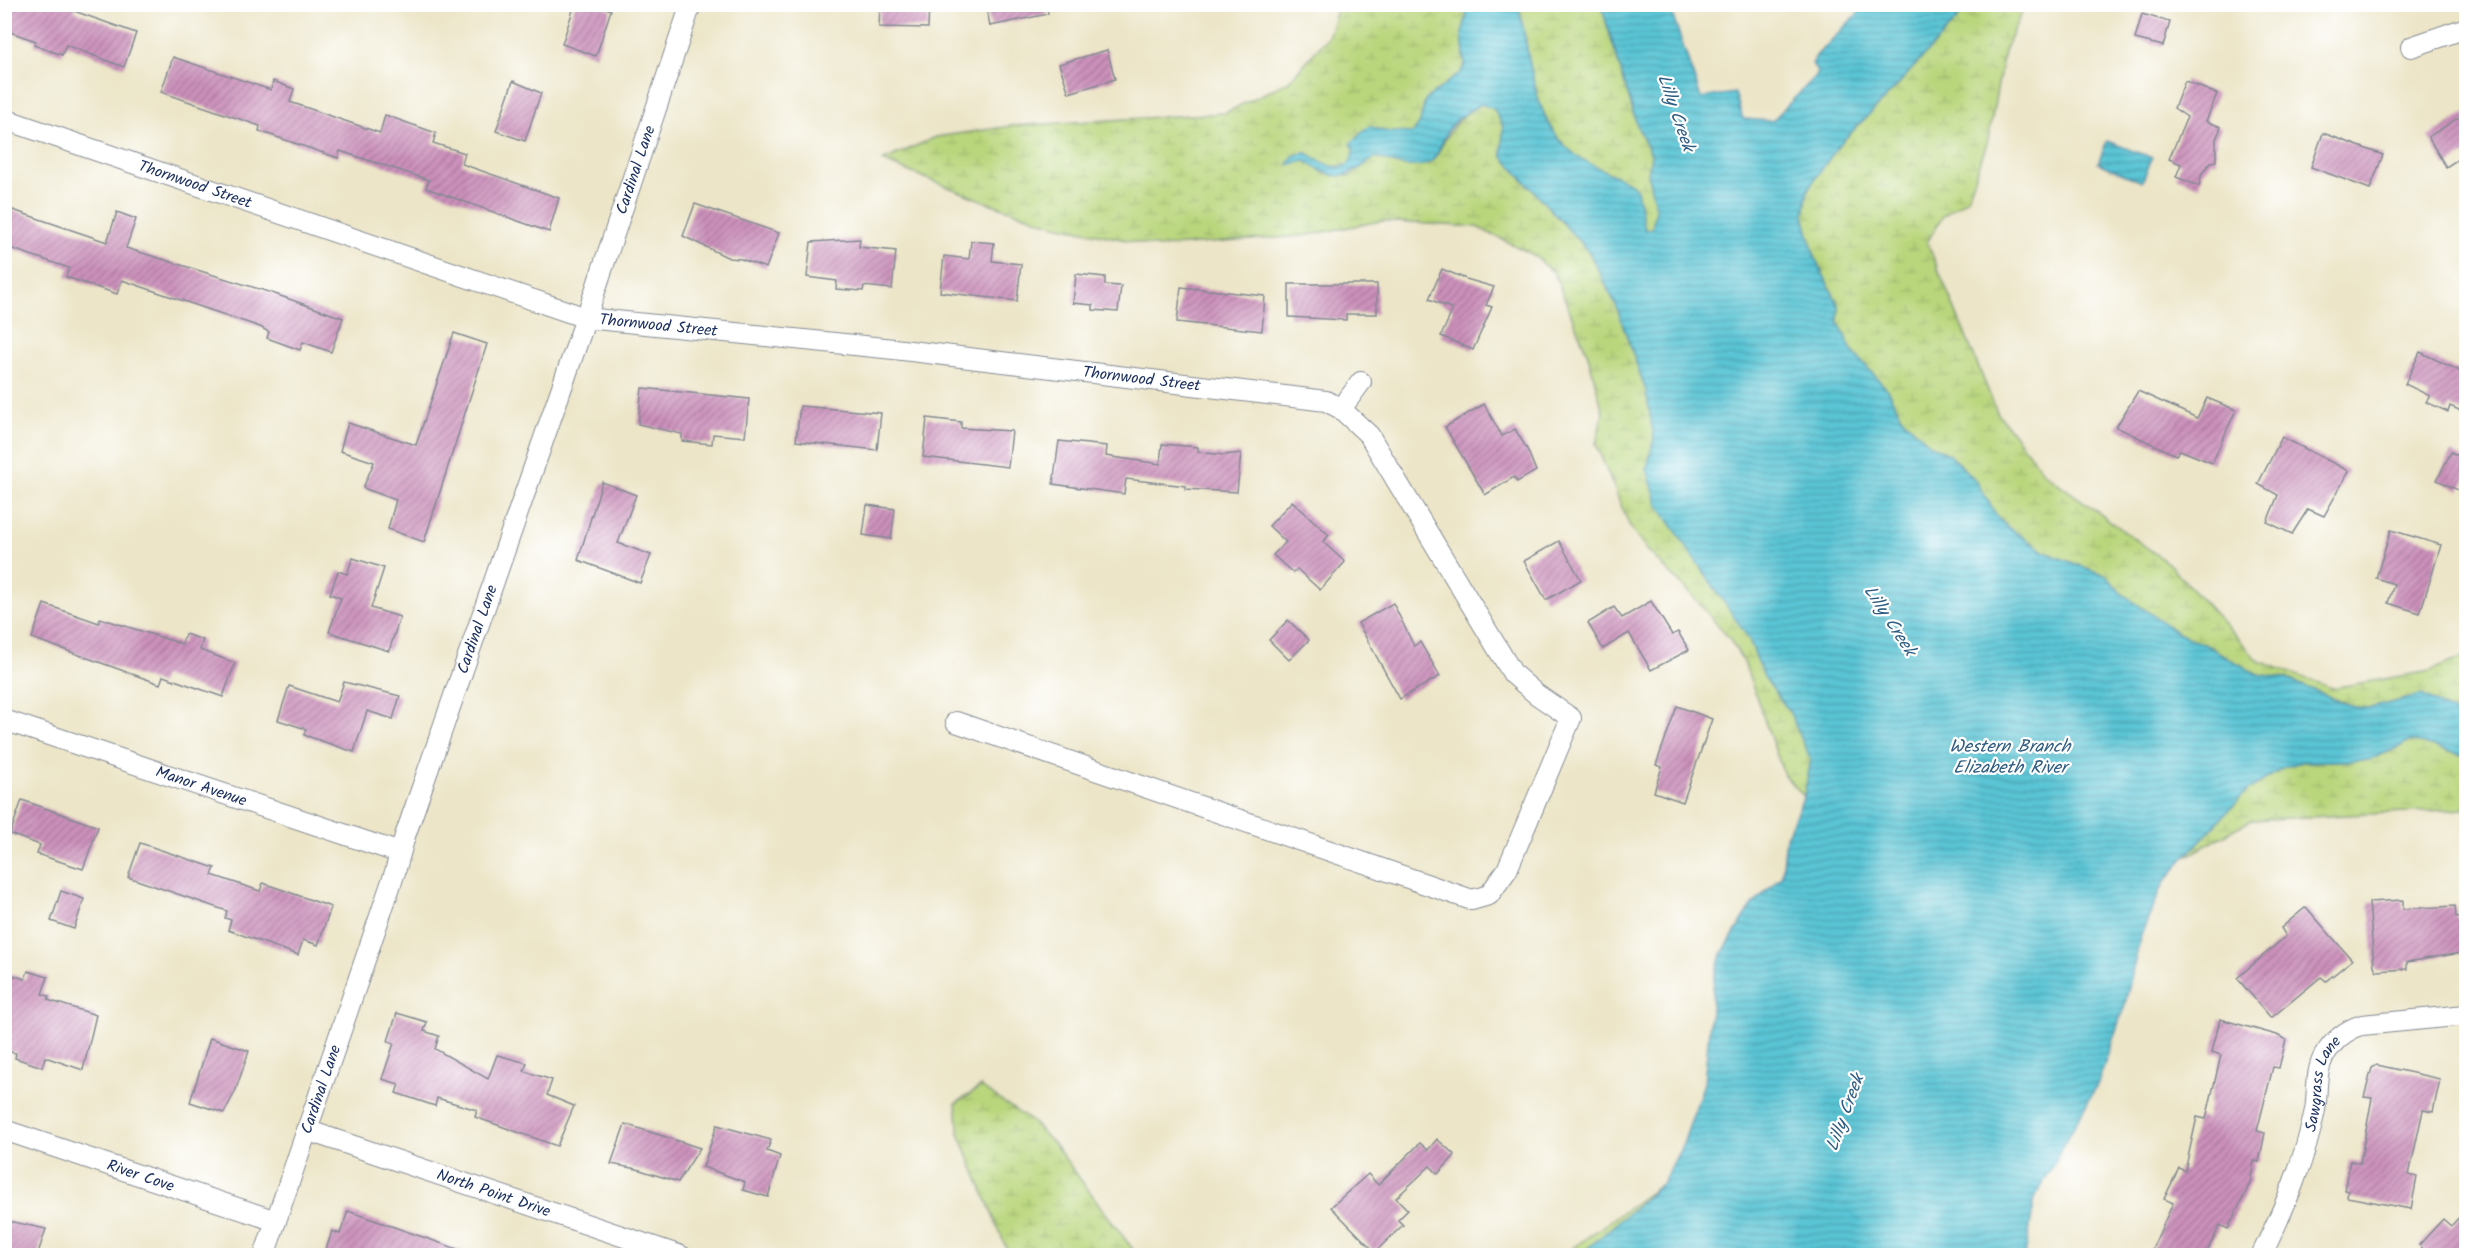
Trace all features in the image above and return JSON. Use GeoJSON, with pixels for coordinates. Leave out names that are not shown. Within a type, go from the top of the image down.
{"type":"FeatureCollection","features":[{"type":"Feature","properties":{"kind":"street","name":"Cardinal Lane"},"geometry":{"type":"LineString","coordinates":[[264,1256],[400,853],[586,318],[691,4]]}},
{"type":"Feature","properties":{"kind":"street"},"geometry":{"type":"LineString","coordinates":[[2411,47],[2466,28]]}},
{"type":"Feature","properties":{"kind":"street","name":"Thornwood Street"},"geometry":{"type":"LineString","coordinates":[[4,119],[586,318],[894,349],[1297,395],[1326,401],[1341,409],[1369,435],[1513,674],[1536,694],[1571,718],[1507,870],[1489,894],[1472,900],[956,722]]}},
{"type":"Feature","properties":{"kind":"street"},"geometry":{"type":"LineString","coordinates":[[1341,409],[1361,382]]}},
{"type":"Feature","properties":{"kind":"street","name":"Manor Avenue"},"geometry":{"type":"LineString","coordinates":[[4,720],[400,853]]}},
{"type":"Feature","properties":{"kind":"street","name":"Sawgrass Lane"},"geometry":{"type":"LineString","coordinates":[[2261,1256],[2296,1179],[2314,1110],[2318,1072],[2333,1042],[2351,1028],[2362,1025],[2466,1015]]}},
{"type":"Feature","properties":{"kind":"street","name":"River Cove"},"geometry":{"type":"LineString","coordinates":[[4,1130],[276,1221]]}},
{"type":"Feature","properties":{"kind":"street","name":"North Point Drive"},"geometry":{"type":"LineString","coordinates":[[306,1130],[681,1256]]}},
{"type":"Feature","properties":{"kind":"green space"},"geometry":{"type":"Polygon","coordinates":[[[1339,5],[1469,5],[1462,34],[1465,65],[1460,73],[1425,100],[1420,123],[1413,133],[1387,132],[1369,126],[1354,151],[1350,163],[1344,166],[1333,166],[1321,162],[1305,152],[1288,164],[1305,160],[1324,173],[1350,176],[1375,157],[1407,166],[1435,159],[1448,134],[1472,109],[1481,104],[1494,109],[1503,127],[1502,156],[1589,252],[1616,305],[1646,391],[1654,438],[1647,469],[1749,639],[1764,677],[1789,711],[1811,760],[1804,796],[1784,775],[1744,662],[1729,638],[1690,593],[1647,550],[1630,527],[1596,444],[1603,412],[1588,355],[1554,273],[1532,254],[1477,227],[1381,221],[1303,236],[1159,247],[1051,224],[986,202],[882,161],[936,137],[1012,126],[1225,113],[1289,81],[1328,37],[1339,5]]]}},
{"type":"Feature","properties":{"kind":"green space"},"geometry":{"type":"Polygon","coordinates":[[[1518,5],[1601,5],[1638,128],[1651,154],[1648,176],[1657,209],[1652,229],[1645,230],[1637,190],[1631,183],[1577,156],[1561,142],[1550,125],[1535,86],[1518,5]]]}},
{"type":"Feature","properties":{"kind":"green space"},"geometry":{"type":"Polygon","coordinates":[[[1970,5],[2025,5],[2004,51],[1988,140],[1968,198],[1943,216],[1927,242],[1997,412],[2044,473],[2168,563],[2259,661],[2332,688],[2430,671],[2466,656],[2466,720],[2422,695],[2370,708],[2355,707],[2284,678],[2256,674],[2208,646],[2178,633],[2120,592],[2107,576],[2047,553],[2007,527],[1998,518],[1976,481],[1949,454],[1932,446],[1904,420],[1886,388],[1852,351],[1838,321],[1839,306],[1815,258],[1804,216],[1808,189],[1838,146],[1894,89],[1970,5]]]}},
{"type":"Feature","properties":{"kind":"green space"},"geometry":{"type":"Polygon","coordinates":[[[2412,741],[2466,756],[2466,809],[2251,820],[2184,858],[2248,790],[2285,767],[2301,762],[2370,760],[2412,741]]]}},
{"type":"Feature","properties":{"kind":"green space"},"geometry":{"type":"Polygon","coordinates":[[[981,1087],[1032,1122],[1054,1144],[1137,1255],[1009,1255],[959,1133],[956,1103],[981,1087]]]}},
{"type":"Feature","properties":{"kind":"green space"},"geometry":{"type":"Polygon","coordinates":[[[1663,1183],[1580,1255],[1563,1255],[1663,1183]]]}},
{"type":"Feature","properties":{"kind":"water","name":"Western Branch Elizabeth River"},"geometry":{"type":"Polygon","coordinates":[[[1469,5],[1518,5],[1535,86],[1550,125],[1561,142],[1577,156],[1631,183],[1637,190],[1645,230],[1652,229],[1656,209],[1648,176],[1651,154],[1638,128],[1601,5],[1669,5],[1701,98],[1735,93],[1743,119],[1772,121],[1818,74],[1812,64],[1816,56],[1866,5],[1970,5],[1894,89],[1838,146],[1808,189],[1804,216],[1815,258],[1839,306],[1838,321],[1852,351],[1886,388],[1904,420],[1932,446],[1949,454],[1976,481],[1998,518],[2007,527],[2047,553],[2107,576],[2120,592],[2178,633],[2208,646],[2256,674],[2284,678],[2355,707],[2370,708],[2422,695],[2466,720],[2466,756],[2412,741],[2370,760],[2301,762],[2285,767],[2248,790],[2184,858],[2164,883],[2141,935],[2125,1004],[2098,1083],[2035,1198],[2025,1255],[1580,1255],[1663,1183],[1683,1144],[1704,1083],[1714,979],[1721,955],[1750,908],[1782,875],[1786,837],[1804,796],[1811,760],[1789,711],[1764,677],[1749,639],[1658,505],[1647,469],[1654,438],[1646,391],[1616,305],[1589,252],[1502,156],[1503,127],[1494,109],[1481,104],[1461,116],[1451,126],[1433,160],[1427,164],[1403,166],[1376,157],[1356,170],[1341,176],[1326,173],[1305,161],[1288,165],[1293,156],[1305,152],[1328,165],[1345,166],[1350,163],[1354,151],[1351,143],[1369,126],[1387,132],[1413,133],[1420,123],[1425,100],[1460,73],[1465,65],[1462,34],[1469,5]]]}},
{"type":"Feature","properties":{"kind":"water"},"geometry":{"type":"Polygon","coordinates":[[[2107,141],[2152,158],[2142,182],[2098,163],[2107,141]]]}},
{"type":"Feature","properties":{"kind":"building"},"geometry":{"type":"Polygon","coordinates":[[[4,4],[76,4],[74,11],[136,33],[124,67],[66,45],[62,55],[34,45],[36,41],[4,30],[4,4]]]}},
{"type":"Feature","properties":{"kind":"building"},"geometry":{"type":"Polygon","coordinates":[[[575,4],[595,4],[611,10],[596,56],[562,44],[575,4]]]}},
{"type":"Feature","properties":{"kind":"building"},"geometry":{"type":"Polygon","coordinates":[[[880,4],[929,4],[928,28],[879,27],[880,4]]]}},
{"type":"Feature","properties":{"kind":"building"},"geometry":{"type":"Polygon","coordinates":[[[986,4],[1047,4],[1048,14],[990,26],[986,4]]]}},
{"type":"Feature","properties":{"kind":"building"},"geometry":{"type":"Polygon","coordinates":[[[2142,14],[2170,22],[2163,46],[2135,39],[2142,14]]]}},
{"type":"Feature","properties":{"kind":"building"},"geometry":{"type":"Polygon","coordinates":[[[1107,50],[1115,79],[1069,93],[1059,64],[1107,50]]]}},
{"type":"Feature","properties":{"kind":"building"},"geometry":{"type":"Polygon","coordinates":[[[173,57],[271,90],[273,81],[294,89],[290,102],[380,133],[385,115],[436,133],[433,143],[465,153],[462,164],[559,198],[549,232],[426,188],[429,180],[340,151],[338,158],[259,131],[260,126],[161,92],[173,57]]]}},
{"type":"Feature","properties":{"kind":"building"},"geometry":{"type":"Polygon","coordinates":[[[513,81],[541,93],[525,141],[496,131],[513,81]]]}},
{"type":"Feature","properties":{"kind":"building"},"geometry":{"type":"Polygon","coordinates":[[[2185,81],[2217,94],[2206,121],[2221,127],[2216,139],[2216,161],[2211,162],[2202,173],[2199,186],[2176,177],[2181,164],[2169,159],[2187,117],[2174,108],[2185,81]]]}},
{"type":"Feature","properties":{"kind":"building"},"geometry":{"type":"Polygon","coordinates":[[[2466,113],[2466,154],[2446,167],[2428,137],[2466,113]]]}},
{"type":"Feature","properties":{"kind":"building"},"geometry":{"type":"Polygon","coordinates":[[[2323,133],[2383,155],[2370,189],[2311,167],[2323,133]]]}},
{"type":"Feature","properties":{"kind":"building"},"geometry":{"type":"Polygon","coordinates":[[[695,204],[779,233],[766,268],[741,259],[729,258],[683,236],[695,204]]]}},
{"type":"Feature","properties":{"kind":"building"},"geometry":{"type":"Polygon","coordinates":[[[4,207],[107,242],[117,212],[136,219],[126,248],[272,293],[343,318],[331,352],[303,342],[300,350],[267,338],[269,332],[260,327],[122,280],[117,294],[66,277],[69,268],[4,246],[4,207]]]}},
{"type":"Feature","properties":{"kind":"building"},"geometry":{"type":"Polygon","coordinates":[[[860,239],[859,247],[896,251],[892,289],[864,286],[863,291],[836,289],[837,281],[807,277],[811,242],[860,239]]]}},
{"type":"Feature","properties":{"kind":"building"},"geometry":{"type":"Polygon","coordinates":[[[971,241],[994,243],[992,261],[1021,264],[1017,301],[940,292],[944,256],[969,259],[971,241]]]}},
{"type":"Feature","properties":{"kind":"building"},"geometry":{"type":"Polygon","coordinates":[[[1442,269],[1494,287],[1486,305],[1492,307],[1473,350],[1441,336],[1453,309],[1429,299],[1442,269]]]}},
{"type":"Feature","properties":{"kind":"building"},"geometry":{"type":"Polygon","coordinates":[[[1076,274],[1105,277],[1105,285],[1121,286],[1118,312],[1093,310],[1093,305],[1073,303],[1076,274]]]}},
{"type":"Feature","properties":{"kind":"building"},"geometry":{"type":"Polygon","coordinates":[[[1289,284],[1377,284],[1377,314],[1346,314],[1346,320],[1289,317],[1289,284]]]}},
{"type":"Feature","properties":{"kind":"building"},"geometry":{"type":"Polygon","coordinates":[[[1181,287],[1265,296],[1262,331],[1177,322],[1181,287]]]}},
{"type":"Feature","properties":{"kind":"building"},"geometry":{"type":"Polygon","coordinates":[[[454,333],[487,344],[424,542],[388,529],[396,500],[363,488],[374,462],[340,451],[348,423],[416,445],[454,333]]]}},
{"type":"Feature","properties":{"kind":"building"},"geometry":{"type":"Polygon","coordinates":[[[2420,352],[2466,374],[2466,413],[2450,406],[2448,412],[2426,402],[2430,396],[2405,384],[2420,352]]]}},
{"type":"Feature","properties":{"kind":"building"},"geometry":{"type":"Polygon","coordinates":[[[642,388],[749,399],[745,437],[713,434],[712,444],[682,441],[682,434],[638,424],[642,388]]]}},
{"type":"Feature","properties":{"kind":"building"},"geometry":{"type":"Polygon","coordinates":[[[2138,391],[2197,418],[2207,398],[2236,410],[2212,463],[2180,450],[2176,455],[2116,427],[2138,391]]]}},
{"type":"Feature","properties":{"kind":"building"},"geometry":{"type":"Polygon","coordinates":[[[1484,404],[1502,436],[1515,429],[1536,471],[1517,482],[1514,477],[1485,495],[1445,427],[1484,404]]]}},
{"type":"Feature","properties":{"kind":"building"},"geometry":{"type":"Polygon","coordinates":[[[800,406],[881,413],[877,450],[796,441],[800,406]]]}},
{"type":"Feature","properties":{"kind":"building"},"geometry":{"type":"Polygon","coordinates":[[[927,418],[961,422],[961,428],[1012,431],[1008,467],[923,457],[927,418]]]}},
{"type":"Feature","properties":{"kind":"building"},"geometry":{"type":"Polygon","coordinates":[[[2282,437],[2349,471],[2324,516],[2308,509],[2292,534],[2267,522],[2278,495],[2258,484],[2282,437]]]}},
{"type":"Feature","properties":{"kind":"building"},"geometry":{"type":"Polygon","coordinates":[[[1059,441],[1107,446],[1106,456],[1160,464],[1162,444],[1198,447],[1198,452],[1224,455],[1241,453],[1237,492],[1185,489],[1186,486],[1126,479],[1124,494],[1053,484],[1059,441]]]}},
{"type":"Feature","properties":{"kind":"building"},"geometry":{"type":"Polygon","coordinates":[[[2451,452],[2466,460],[2466,478],[2460,491],[2437,480],[2451,452]]]}},
{"type":"Feature","properties":{"kind":"building"},"geometry":{"type":"Polygon","coordinates":[[[602,482],[636,495],[618,543],[651,555],[640,583],[578,560],[602,482]]]}},
{"type":"Feature","properties":{"kind":"building"},"geometry":{"type":"Polygon","coordinates":[[[1292,501],[1329,535],[1323,542],[1345,562],[1320,590],[1297,569],[1293,573],[1273,555],[1286,542],[1269,526],[1292,501]]]}},
{"type":"Feature","properties":{"kind":"building"},"geometry":{"type":"Polygon","coordinates":[[[867,505],[895,509],[891,539],[863,535],[867,505]]]}},
{"type":"Feature","properties":{"kind":"building"},"geometry":{"type":"Polygon","coordinates":[[[2391,530],[2441,545],[2420,613],[2388,603],[2394,584],[2376,578],[2391,530]]]}},
{"type":"Feature","properties":{"kind":"building"},"geometry":{"type":"Polygon","coordinates":[[[1559,541],[1581,580],[1546,600],[1524,561],[1559,541]]]}},
{"type":"Feature","properties":{"kind":"building"},"geometry":{"type":"Polygon","coordinates":[[[353,558],[384,568],[371,608],[400,617],[389,651],[329,632],[341,598],[330,594],[338,571],[347,574],[353,558]]]}},
{"type":"Feature","properties":{"kind":"building"},"geometry":{"type":"Polygon","coordinates":[[[1651,601],[1672,635],[1678,632],[1689,650],[1651,670],[1629,633],[1603,649],[1588,623],[1614,607],[1622,618],[1651,601]]]}},
{"type":"Feature","properties":{"kind":"building"},"geometry":{"type":"Polygon","coordinates":[[[1393,603],[1414,646],[1420,642],[1440,676],[1400,699],[1358,623],[1393,603]]]}},
{"type":"Feature","properties":{"kind":"building"},"geometry":{"type":"Polygon","coordinates":[[[44,604],[99,623],[100,618],[182,644],[185,634],[203,640],[200,650],[235,663],[223,697],[163,676],[160,684],[32,638],[44,604]]]}},
{"type":"Feature","properties":{"kind":"building"},"geometry":{"type":"Polygon","coordinates":[[[1288,620],[1309,640],[1289,660],[1269,640],[1288,620]]]}},
{"type":"Feature","properties":{"kind":"building"},"geometry":{"type":"Polygon","coordinates":[[[344,682],[400,696],[393,719],[367,711],[354,752],[304,735],[306,729],[278,720],[289,686],[337,702],[344,682]]]}},
{"type":"Feature","properties":{"kind":"building"},"geometry":{"type":"Polygon","coordinates":[[[1677,706],[1712,719],[1683,802],[1654,792],[1662,767],[1656,765],[1677,706]]]}},
{"type":"Feature","properties":{"kind":"building"},"geometry":{"type":"Polygon","coordinates":[[[22,800],[98,827],[83,869],[37,854],[40,845],[10,834],[22,800]]]}},
{"type":"Feature","properties":{"kind":"building"},"geometry":{"type":"Polygon","coordinates":[[[140,843],[215,868],[212,875],[260,891],[263,883],[331,907],[318,945],[303,940],[298,955],[228,930],[231,920],[225,918],[227,911],[128,877],[140,843]]]}},
{"type":"Feature","properties":{"kind":"building"},"geometry":{"type":"Polygon","coordinates":[[[61,891],[84,899],[74,929],[51,921],[61,891]]]}},
{"type":"Feature","properties":{"kind":"building"},"geometry":{"type":"Polygon","coordinates":[[[2403,900],[2403,909],[2455,906],[2456,917],[2466,916],[2466,952],[2407,962],[2407,969],[2377,971],[2374,966],[2369,902],[2403,900]]]}},
{"type":"Feature","properties":{"kind":"building"},"geometry":{"type":"Polygon","coordinates":[[[2306,907],[2352,960],[2326,981],[2321,977],[2271,1018],[2237,978],[2286,936],[2281,928],[2306,907]]]}},
{"type":"Feature","properties":{"kind":"building"},"geometry":{"type":"Polygon","coordinates":[[[28,971],[48,977],[42,994],[49,996],[48,1000],[96,1015],[83,1070],[45,1057],[42,1067],[15,1058],[16,1053],[4,1051],[4,972],[25,979],[28,971]]]}},
{"type":"Feature","properties":{"kind":"building"},"geometry":{"type":"Polygon","coordinates":[[[397,1013],[427,1022],[424,1031],[439,1036],[435,1049],[488,1079],[497,1055],[527,1063],[524,1071],[552,1080],[547,1095],[574,1106],[557,1146],[475,1117],[477,1110],[437,1098],[435,1106],[396,1093],[399,1084],[382,1079],[394,1043],[388,1041],[397,1013]]]}},
{"type":"Feature","properties":{"kind":"building"},"geometry":{"type":"Polygon","coordinates":[[[2220,1019],[2277,1035],[2286,1040],[2279,1068],[2273,1067],[2257,1131],[2265,1133],[2259,1162],[2254,1161],[2250,1183],[2228,1229],[2220,1225],[2205,1256],[2149,1256],[2173,1203],[2164,1199],[2179,1168],[2185,1171],[2197,1117],[2206,1119],[2221,1055],[2212,1052],[2220,1019]]]}},
{"type":"Feature","properties":{"kind":"building"},"geometry":{"type":"Polygon","coordinates":[[[210,1038],[249,1051],[235,1092],[224,1113],[190,1102],[210,1038]]]}},
{"type":"Feature","properties":{"kind":"building"},"geometry":{"type":"Polygon","coordinates":[[[2377,1065],[2440,1079],[2433,1112],[2423,1110],[2409,1175],[2417,1177],[2411,1209],[2347,1197],[2348,1191],[2344,1190],[2350,1161],[2360,1163],[2372,1098],[2364,1097],[2372,1068],[2377,1065]]]}},
{"type":"Feature","properties":{"kind":"building"},"geometry":{"type":"Polygon","coordinates":[[[625,1124],[700,1148],[678,1182],[637,1169],[611,1164],[625,1124]]]}},
{"type":"Feature","properties":{"kind":"building"},"geometry":{"type":"Polygon","coordinates":[[[717,1125],[771,1140],[767,1151],[780,1156],[768,1197],[743,1190],[745,1182],[703,1167],[717,1125]]]}},
{"type":"Feature","properties":{"kind":"building"},"geometry":{"type":"Polygon","coordinates":[[[1437,1139],[1455,1155],[1438,1174],[1430,1166],[1396,1198],[1408,1210],[1398,1220],[1403,1225],[1375,1252],[1331,1207],[1368,1174],[1378,1185],[1420,1143],[1428,1150],[1437,1139]]]}},
{"type":"Feature","properties":{"kind":"building"},"geometry":{"type":"Polygon","coordinates":[[[2466,1210],[2466,1256],[2431,1256],[2419,1245],[2443,1219],[2451,1226],[2466,1210]]]}},
{"type":"Feature","properties":{"kind":"building"},"geometry":{"type":"Polygon","coordinates":[[[348,1211],[466,1252],[466,1256],[324,1256],[332,1231],[340,1234],[348,1211]]]}},
{"type":"Feature","properties":{"kind":"building"},"geometry":{"type":"Polygon","coordinates":[[[4,1220],[46,1229],[37,1256],[4,1256],[4,1220]]]}},
{"type":"Feature","properties":{"kind":"water label","name":"Lilly Creek"},"geometry":{"type":"Point","coordinates":[1675,113]}},
{"type":"Feature","properties":{"kind":"water label","name":"Lilly Creek"},"geometry":{"type":"Point","coordinates":[1889,621]}},
{"type":"Feature","properties":{"kind":"water label","name":"Lilly Creek"},"geometry":{"type":"Point","coordinates":[1846,1113]}}]}
